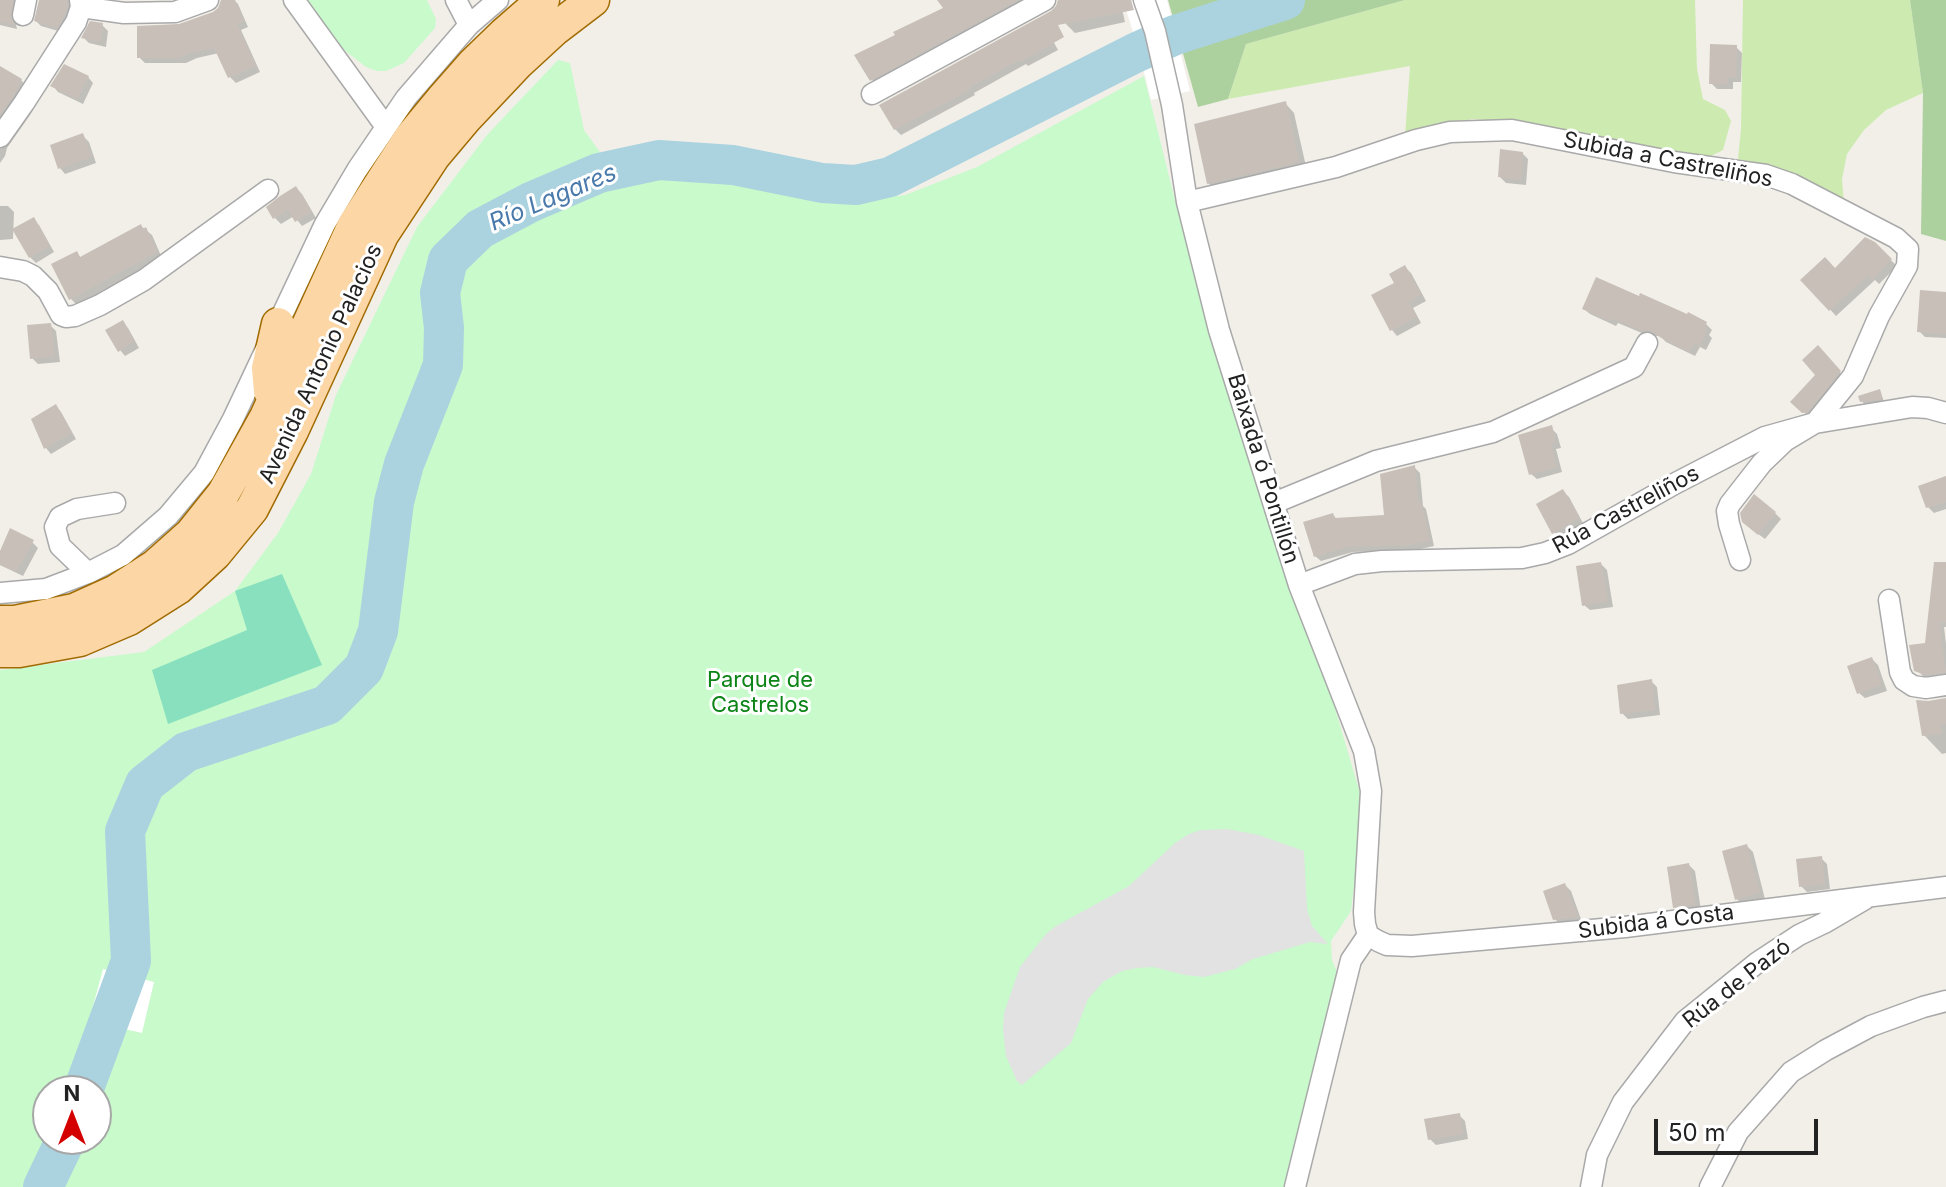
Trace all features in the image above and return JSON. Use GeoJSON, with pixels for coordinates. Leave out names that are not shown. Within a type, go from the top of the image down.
{"type":"FeatureCollection","features":[{"type":"Feature","properties":{"kind":"main road","name":"Avenida Antonio Palacios"},"geometry":{"type":"LineString","coordinates":[[0,622],[15,622],[74,610],[116,591],[155,566],[191,534],[223,494],[271,406],[354,225],[410,138],[473,64],[543,0]]}},
{"type":"Feature","properties":{"kind":"main road","name":"Avenida Antonio Palacios"},"geometry":{"type":"LineString","coordinates":[[0,651],[19,651],[80,640],[129,619],[178,588],[215,554],[252,509],[292,431],[382,235],[434,156],[517,64],[593,0]]}},
{"type":"Feature","properties":{"kind":"main road"},"geometry":{"type":"LineString","coordinates":[[271,406],[268,368],[278,324]]}},
{"type":"Feature","properties":{"kind":"street"},"geometry":{"type":"LineString","coordinates":[[0,137],[76,22],[81,4],[124,13],[175,12],[208,0]]}},
{"type":"Feature","properties":{"kind":"street"},"geometry":{"type":"LineString","coordinates":[[294,0],[386,127]]}},
{"type":"Feature","properties":{"kind":"street"},"geometry":{"type":"LineString","coordinates":[[456,0],[469,25]]}},
{"type":"Feature","properties":{"kind":"street"},"geometry":{"type":"LineString","coordinates":[[0,593],[46,589],[88,573],[123,555],[168,516],[204,473],[233,419],[325,224],[386,127],[406,98],[469,25],[498,0]]}},
{"type":"Feature","properties":{"kind":"street"},"geometry":{"type":"LineString","coordinates":[[872,94],[1045,0]]}},
{"type":"Feature","properties":{"kind":"street","name":"Baixada ó Pontillón"},"geometry":{"type":"LineString","coordinates":[[1144,0],[1155,31],[1170,95],[1187,202],[1219,330],[1299,585],[1364,751],[1371,791],[1364,912],[1368,935]]}},
{"type":"Feature","properties":{"kind":"street","name":"Subida a Castreliños"},"geometry":{"type":"LineString","coordinates":[[1187,202],[1336,167],[1450,132],[1512,130],[1674,162],[1766,175],[1792,184],[1896,238],[1908,249],[1907,266],[1879,316],[1853,376],[1815,423],[1785,441],[1762,463],[1730,504],[1727,511],[1729,524],[1740,560]]}},
{"type":"Feature","properties":{"kind":"street"},"geometry":{"type":"LineString","coordinates":[[0,267],[33,276],[48,291],[61,315],[75,316],[144,280],[268,190]]}},
{"type":"Feature","properties":{"kind":"street"},"geometry":{"type":"LineString","coordinates":[[1274,503],[1376,461],[1493,432],[1634,367],[1647,343]]}},
{"type":"Feature","properties":{"kind":"street","name":"Rúa Castreliños"},"geometry":{"type":"LineString","coordinates":[[1299,585],[1355,564],[1522,558],[1545,553],[1568,544],[1765,437],[1815,423],[1912,407],[1946,413]]}},
{"type":"Feature","properties":{"kind":"street"},"geometry":{"type":"LineString","coordinates":[[88,573],[60,546],[55,527],[60,517],[77,509],[115,503]]}},
{"type":"Feature","properties":{"kind":"street"},"geometry":{"type":"LineString","coordinates":[[1889,600],[1900,672],[1904,680],[1913,686],[1926,688],[1946,685]]}},
{"type":"Feature","properties":{"kind":"street","name":"Subida á Costa"},"geometry":{"type":"LineString","coordinates":[[1368,935],[1387,945],[1428,944],[1625,927],[1946,887]]}},
{"type":"Feature","properties":{"kind":"street","name":"Rúa de Pazó"},"geometry":{"type":"LineString","coordinates":[[1591,1187],[1597,1155],[1623,1102],[1685,1021],[1768,956],[1871,895]]}},
{"type":"Feature","properties":{"kind":"street"},"geometry":{"type":"LineString","coordinates":[[1295,1187],[1351,960],[1368,935]]}},
{"type":"Feature","properties":{"kind":"street"},"geometry":{"type":"LineString","coordinates":[[1710,1187],[1738,1132],[1791,1072],[1871,1026],[1946,1001]]}},
{"type":"Feature","properties":{"kind":"green space"},"geometry":{"type":"Polygon","coordinates":[[[298,0],[427,0],[436,19],[435,28],[404,63],[386,71],[377,71],[366,67],[344,50],[298,0]]]}},
{"type":"Feature","properties":{"kind":"green space"},"geometry":{"type":"Polygon","coordinates":[[[1168,0],[1405,0],[1246,44],[1228,99],[1198,107],[1168,0]]]}},
{"type":"Feature","properties":{"kind":"green space"},"geometry":{"type":"Polygon","coordinates":[[[1405,0],[1695,0],[1697,69],[1703,99],[1725,110],[1731,121],[1723,150],[1707,158],[1521,123],[1472,119],[1405,136],[1410,66],[1228,99],[1246,44],[1405,0]]]}},
{"type":"Feature","properties":{"kind":"green space"},"geometry":{"type":"Polygon","coordinates":[[[1743,0],[1910,0],[1923,93],[1886,110],[1864,130],[1847,154],[1842,179],[1844,204],[1787,173],[1738,159],[1743,0]]]}},
{"type":"Feature","properties":{"kind":"green space"},"geometry":{"type":"Polygon","coordinates":[[[1910,0],[1946,0],[1946,241],[1921,234],[1923,93],[1910,0]]]}},
{"type":"Feature","properties":{"kind":"green space","name":"Parque de Castrelos"},"geometry":{"type":"Polygon","coordinates":[[[558,60],[570,63],[584,130],[621,181],[726,177],[842,204],[905,195],[977,167],[1144,76],[1218,362],[1289,588],[1334,705],[1360,793],[1358,851],[1351,911],[1331,941],[1332,960],[1338,974],[1288,1187],[0,1187],[0,670],[144,652],[235,591],[278,533],[311,474],[336,395],[417,227],[487,135],[558,60]]]}},
{"type":"Feature","properties":{"kind":"green space"},"geometry":{"type":"Polygon","coordinates":[[[282,574],[322,665],[168,724],[152,670],[247,630],[235,591],[282,574]]]}},
{"type":"Feature","properties":{"kind":"shaded area"},"geometry":{"type":"Polygon","coordinates":[[[1227,829],[1259,835],[1304,851],[1307,909],[1312,926],[1328,944],[1310,942],[1204,977],[1153,967],[1122,971],[1103,982],[1088,999],[1071,1043],[1022,1085],[1017,1081],[1006,1056],[1004,1013],[1020,967],[1046,934],[1129,886],[1189,834],[1201,830],[1227,829]]]}},
{"type":"Feature","properties":{"kind":"pier"},"geometry":{"type":"Polygon","coordinates":[[[1167,0],[1190,91],[1151,100],[1124,3],[1167,0]]]}},
{"type":"Feature","properties":{"kind":"pier"},"geometry":{"type":"Polygon","coordinates":[[[103,969],[154,982],[142,1033],[89,1021],[103,969]]]}},
{"type":"Feature","properties":{"kind":"building"},"geometry":{"type":"Polygon","coordinates":[[[0,0],[13,0],[11,18],[15,25],[0,22],[0,0]]]}},
{"type":"Feature","properties":{"kind":"building"},"geometry":{"type":"Polygon","coordinates":[[[39,0],[67,0],[68,6],[57,28],[34,21],[39,0]]]}},
{"type":"Feature","properties":{"kind":"building"},"geometry":{"type":"Polygon","coordinates":[[[221,0],[235,0],[244,21],[237,24],[256,66],[228,78],[214,48],[179,58],[137,58],[137,26],[179,24],[213,12],[221,0]]]}},
{"type":"Feature","properties":{"kind":"building"},"geometry":{"type":"Polygon","coordinates":[[[937,0],[1018,0],[870,81],[854,55],[943,8],[937,0]]]}},
{"type":"Feature","properties":{"kind":"building"},"geometry":{"type":"Polygon","coordinates":[[[1058,0],[1131,0],[1134,10],[1058,25],[1064,37],[894,130],[879,105],[1051,11],[1058,0]]]}},
{"type":"Feature","properties":{"kind":"building"},"geometry":{"type":"Polygon","coordinates":[[[90,21],[103,23],[100,42],[81,38],[90,21]]]}},
{"type":"Feature","properties":{"kind":"building"},"geometry":{"type":"Polygon","coordinates":[[[1710,44],[1737,45],[1736,77],[1728,77],[1728,84],[1709,84],[1710,44]]]}},
{"type":"Feature","properties":{"kind":"building"},"geometry":{"type":"Polygon","coordinates":[[[64,64],[89,76],[77,99],[50,86],[64,64]]]}},
{"type":"Feature","properties":{"kind":"building"},"geometry":{"type":"Polygon","coordinates":[[[0,66],[22,79],[0,114],[0,66]]]}},
{"type":"Feature","properties":{"kind":"building"},"geometry":{"type":"Polygon","coordinates":[[[1286,101],[1299,162],[1207,184],[1194,124],[1286,101]]]}},
{"type":"Feature","properties":{"kind":"building"},"geometry":{"type":"Polygon","coordinates":[[[83,133],[92,157],[58,169],[50,145],[83,133]]]}},
{"type":"Feature","properties":{"kind":"building"},"geometry":{"type":"Polygon","coordinates":[[[1500,149],[1523,152],[1521,180],[1498,177],[1500,149]]]}},
{"type":"Feature","properties":{"kind":"building"},"geometry":{"type":"Polygon","coordinates":[[[296,186],[312,212],[295,222],[288,210],[273,219],[266,207],[296,186]]]}},
{"type":"Feature","properties":{"kind":"building"},"geometry":{"type":"Polygon","coordinates":[[[34,217],[50,246],[29,258],[12,229],[34,217]]]}},
{"type":"Feature","properties":{"kind":"building"},"geometry":{"type":"Polygon","coordinates":[[[141,224],[143,229],[146,227],[157,252],[69,300],[51,264],[77,251],[80,257],[141,224]]]}},
{"type":"Feature","properties":{"kind":"building"},"geometry":{"type":"Polygon","coordinates":[[[1865,237],[1875,242],[1892,259],[1872,280],[1868,275],[1829,311],[1800,280],[1825,257],[1835,268],[1865,237]]]}},
{"type":"Feature","properties":{"kind":"building"},"geometry":{"type":"Polygon","coordinates":[[[1405,265],[1421,295],[1409,302],[1417,317],[1390,331],[1371,295],[1394,283],[1389,274],[1405,265]]]}},
{"type":"Feature","properties":{"kind":"building"},"geometry":{"type":"Polygon","coordinates":[[[1596,277],[1707,322],[1700,346],[1694,343],[1689,352],[1652,331],[1642,331],[1612,318],[1610,321],[1582,309],[1596,277]]]}},
{"type":"Feature","properties":{"kind":"building"},"geometry":{"type":"Polygon","coordinates":[[[1920,290],[1946,292],[1946,334],[1917,332],[1920,290]]]}},
{"type":"Feature","properties":{"kind":"building"},"geometry":{"type":"Polygon","coordinates":[[[123,320],[135,341],[118,352],[105,330],[123,320]]]}},
{"type":"Feature","properties":{"kind":"building"},"geometry":{"type":"Polygon","coordinates":[[[51,323],[55,356],[30,359],[27,325],[51,323]]]}},
{"type":"Feature","properties":{"kind":"building"},"geometry":{"type":"Polygon","coordinates":[[[1818,345],[1841,371],[1808,412],[1802,413],[1790,402],[1815,375],[1802,360],[1818,345]]]}},
{"type":"Feature","properties":{"kind":"building"},"geometry":{"type":"Polygon","coordinates":[[[1880,389],[1883,399],[1860,402],[1858,396],[1880,389]]]}},
{"type":"Feature","properties":{"kind":"building"},"geometry":{"type":"Polygon","coordinates":[[[56,404],[72,433],[44,449],[31,419],[56,404]]]}},
{"type":"Feature","properties":{"kind":"building"},"geometry":{"type":"Polygon","coordinates":[[[1552,425],[1556,442],[1551,444],[1557,467],[1529,475],[1518,435],[1552,425]]]}},
{"type":"Feature","properties":{"kind":"building"},"geometry":{"type":"Polygon","coordinates":[[[1415,465],[1418,502],[1421,501],[1430,541],[1404,546],[1346,547],[1314,557],[1303,522],[1333,513],[1335,518],[1384,515],[1380,474],[1415,465]]]}},
{"type":"Feature","properties":{"kind":"building"},"geometry":{"type":"Polygon","coordinates":[[[1946,476],[1946,502],[1926,508],[1918,486],[1946,476]]]}},
{"type":"Feature","properties":{"kind":"building"},"geometry":{"type":"Polygon","coordinates":[[[1563,489],[1580,518],[1552,534],[1536,504],[1563,489]]]}},
{"type":"Feature","properties":{"kind":"building"},"geometry":{"type":"Polygon","coordinates":[[[1754,494],[1776,512],[1758,535],[1742,522],[1740,513],[1754,494]]]}},
{"type":"Feature","properties":{"kind":"building"},"geometry":{"type":"Polygon","coordinates":[[[10,528],[34,540],[16,572],[0,565],[0,551],[10,528]]]}},
{"type":"Feature","properties":{"kind":"building"},"geometry":{"type":"Polygon","coordinates":[[[1601,562],[1608,601],[1582,606],[1576,566],[1601,562]]]}},
{"type":"Feature","properties":{"kind":"building"},"geometry":{"type":"Polygon","coordinates":[[[1934,562],[1946,562],[1946,623],[1939,622],[1946,672],[1926,675],[1914,671],[1909,645],[1925,643],[1934,562]]]}},
{"type":"Feature","properties":{"kind":"building"},"geometry":{"type":"Polygon","coordinates":[[[1872,657],[1882,685],[1857,694],[1847,666],[1872,657]]]}},
{"type":"Feature","properties":{"kind":"building"},"geometry":{"type":"Polygon","coordinates":[[[1652,679],[1655,710],[1620,714],[1617,685],[1652,679]]]}},
{"type":"Feature","properties":{"kind":"building"},"geometry":{"type":"Polygon","coordinates":[[[1946,698],[1946,724],[1940,725],[1942,734],[1922,736],[1916,700],[1946,698]]]}},
{"type":"Feature","properties":{"kind":"building"},"geometry":{"type":"Polygon","coordinates":[[[1747,844],[1760,893],[1735,900],[1722,851],[1747,844]]]}},
{"type":"Feature","properties":{"kind":"building"},"geometry":{"type":"Polygon","coordinates":[[[1822,856],[1825,884],[1799,887],[1796,859],[1822,856]]]}},
{"type":"Feature","properties":{"kind":"building"},"geometry":{"type":"Polygon","coordinates":[[[1689,863],[1696,905],[1673,908],[1667,867],[1689,863]]]}},
{"type":"Feature","properties":{"kind":"building"},"geometry":{"type":"Polygon","coordinates":[[[1565,883],[1578,917],[1553,920],[1543,891],[1565,883]]]}},
{"type":"Feature","properties":{"kind":"building"},"geometry":{"type":"Polygon","coordinates":[[[1460,1113],[1463,1134],[1428,1140],[1424,1119],[1460,1113]]]}},
{"type":"Feature","properties":{"kind":"waterway","name":"Río Lagares"},"geometry":{"type":"LineString","coordinates":[[89,1075],[131,961],[125,831],[145,784],[186,752],[327,705],[364,668],[378,631],[394,502],[404,464],[443,365],[444,328],[440,293],[448,260],[480,229],[531,202],[599,173],[659,160],[733,165],[822,183],[856,185],[890,177],[1175,35],[1285,0]]}},
{"type":"Feature","properties":{"kind":"waterway","name":"Río Lagares"},"geometry":{"type":"LineString","coordinates":[[43,1187],[58,1155]]}}]}
